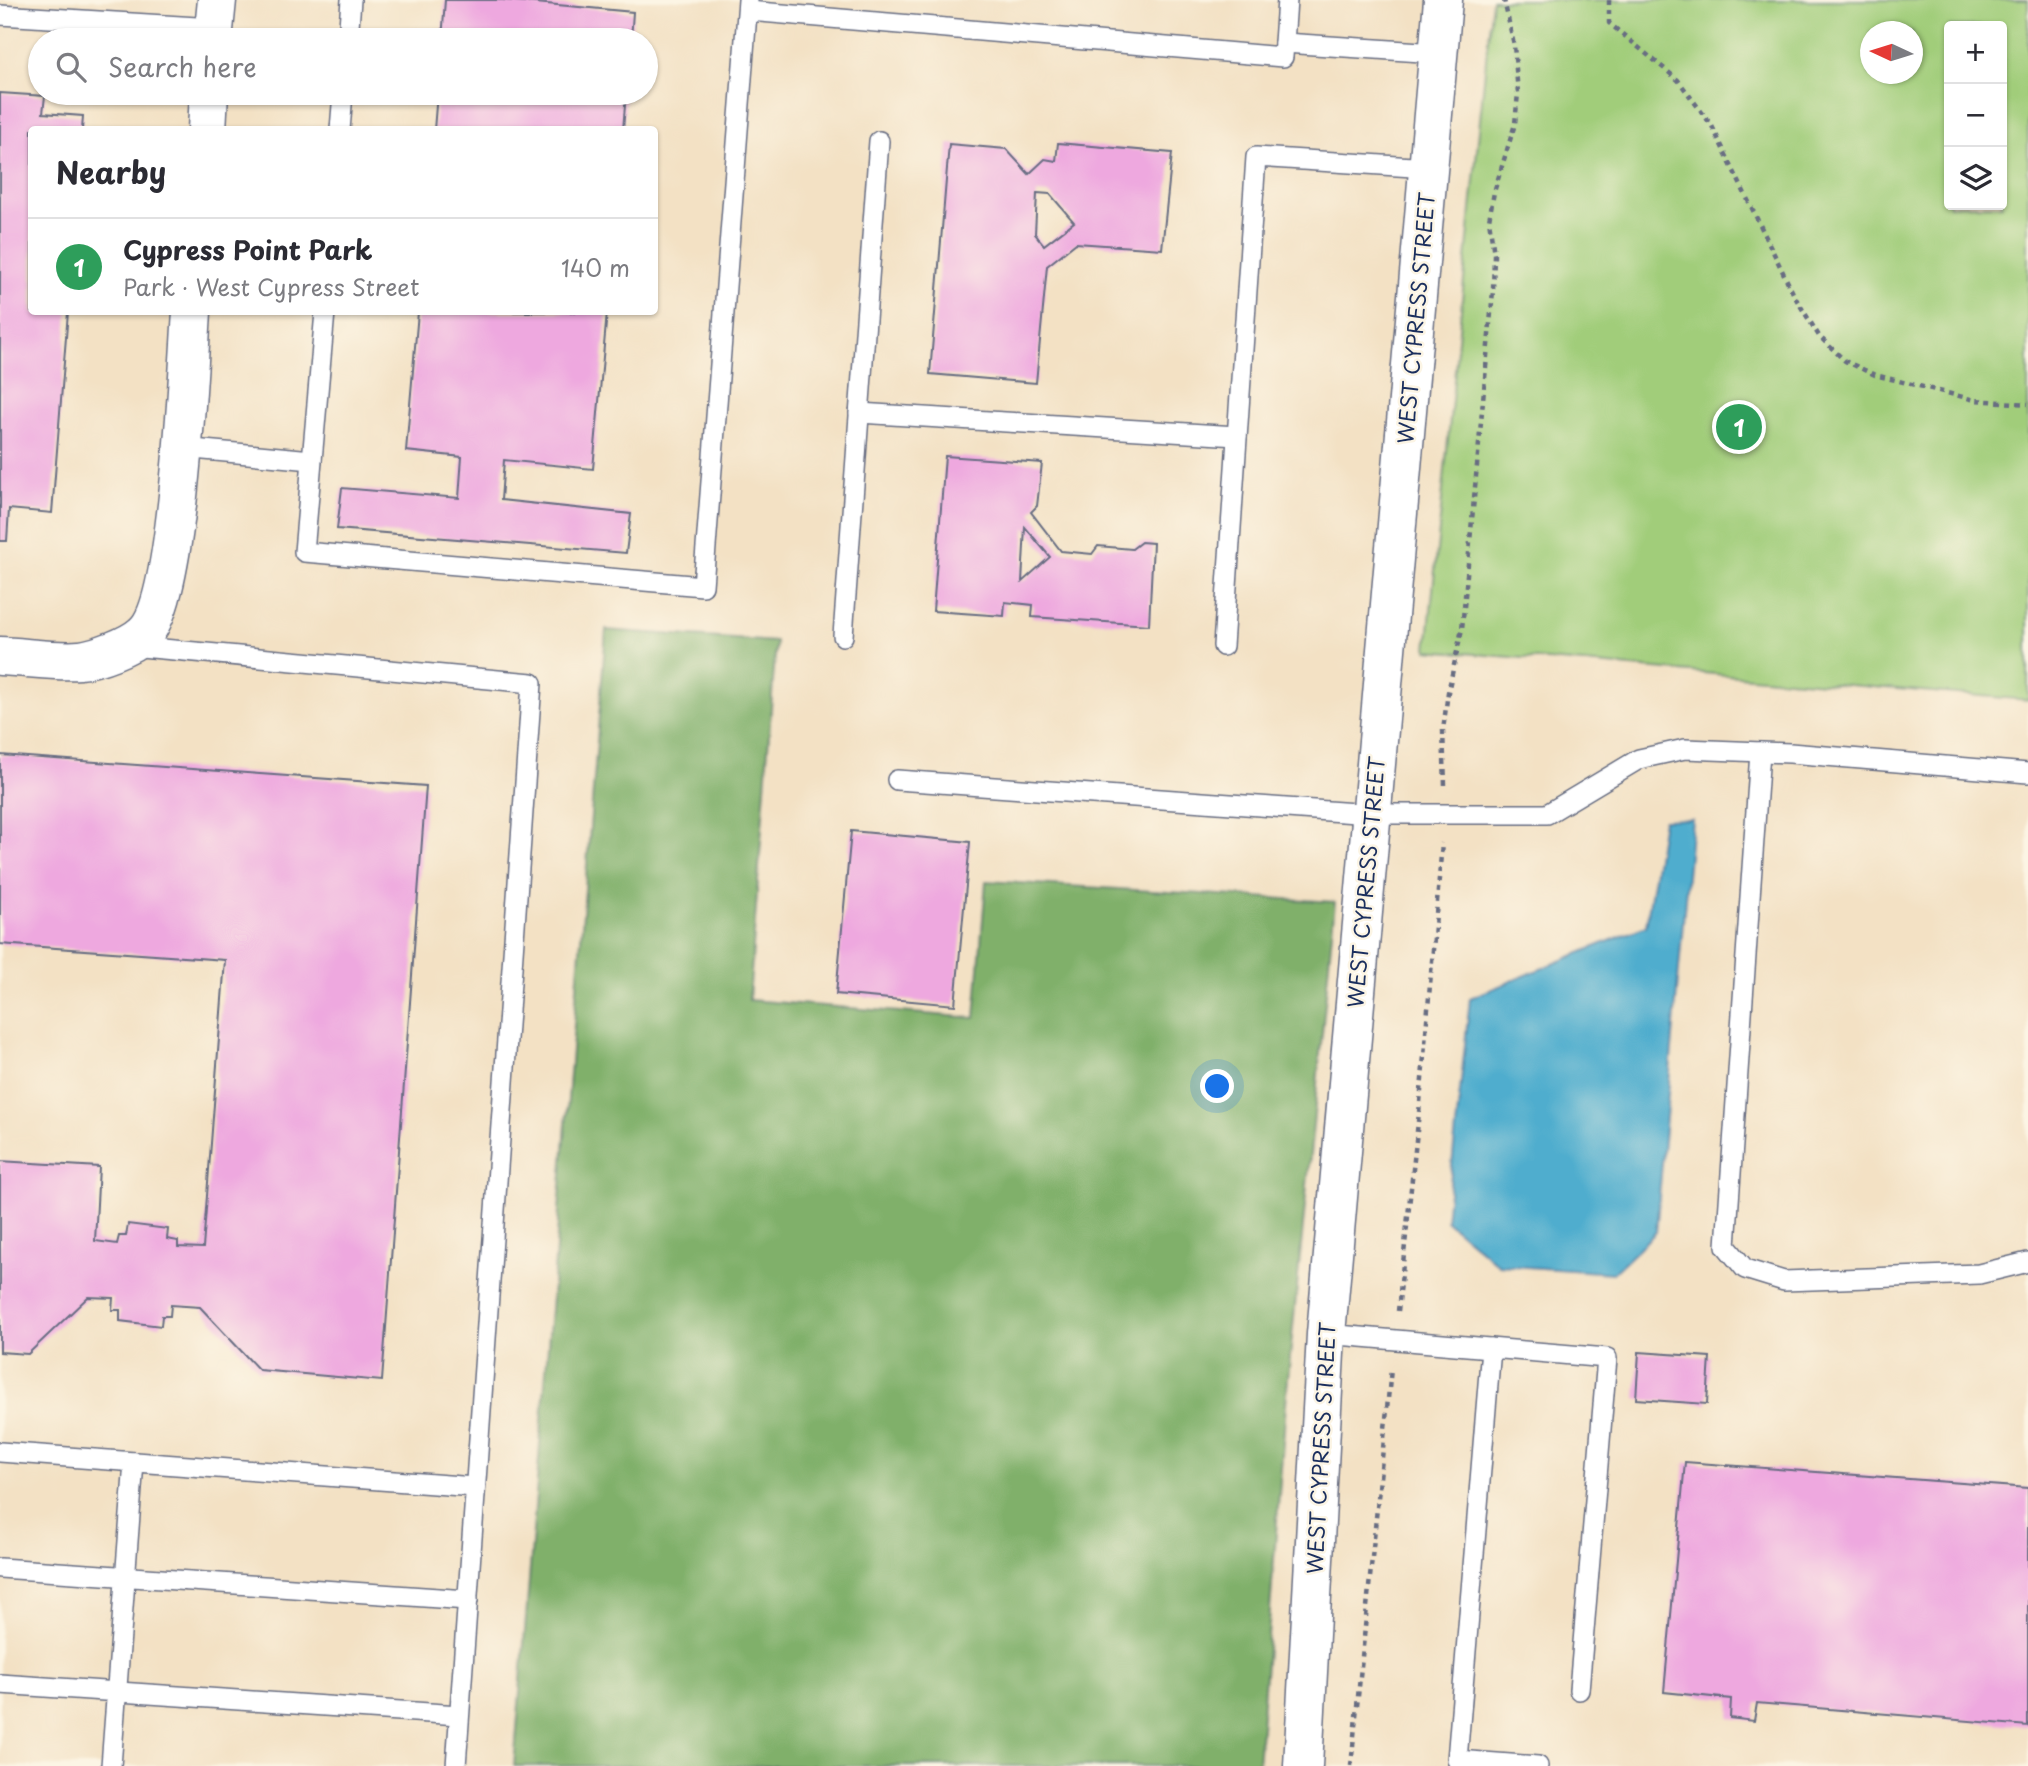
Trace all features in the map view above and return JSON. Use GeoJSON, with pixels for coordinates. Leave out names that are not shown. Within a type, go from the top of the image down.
{"type":"FeatureCollection","features":[{"type":"Feature","properties":{"kind":"street","name":"WEST CYPRESS STREET"},"geometry":{"type":"LineString","coordinates":[[1303,1766],[1326,1334],[1443,0]]}},
{"type":"Feature","properties":{"kind":"street"},"geometry":{"type":"LineString","coordinates":[[207,126],[208,105]]}},
{"type":"Feature","properties":{"kind":"street"},"geometry":{"type":"LineString","coordinates":[[0,656],[80,660],[135,639],[161,600],[171,556],[192,315]]}},
{"type":"Feature","properties":{"kind":"lane"},"geometry":{"type":"LineString","coordinates":[[349,28],[351,0]]}},
{"type":"Feature","properties":{"kind":"lane"},"geometry":{"type":"LineString","coordinates":[[325,315],[304,552],[703,586],[748,6],[1283,57],[1287,0]]}},
{"type":"Feature","properties":{"kind":"lane"},"geometry":{"type":"LineString","coordinates":[[0,15],[215,23]]}},
{"type":"Feature","properties":{"kind":"lane"},"geometry":{"type":"LineString","coordinates":[[1284,43],[1437,52]]}},
{"type":"Feature","properties":{"kind":"lane"},"geometry":{"type":"LineString","coordinates":[[340,126],[342,105]]}},
{"type":"Feature","properties":{"kind":"lane"},"geometry":{"type":"LineString","coordinates":[[843,636],[879,141]]}},
{"type":"Feature","properties":{"kind":"lane"},"geometry":{"type":"LineString","coordinates":[[1223,646],[1256,157],[1429,168]]}},
{"type":"Feature","properties":{"kind":"lane"},"geometry":{"type":"LineString","coordinates":[[859,413],[1237,436]]}},
{"type":"Feature","properties":{"kind":"lane"},"geometry":{"type":"LineString","coordinates":[[181,448],[312,460]]}},
{"type":"Feature","properties":{"kind":"lane"},"geometry":{"type":"LineString","coordinates":[[135,639],[532,683],[456,1766]]}},
{"type":"Feature","properties":{"kind":"lane"},"geometry":{"type":"LineString","coordinates":[[897,780],[1370,814],[1547,814],[1639,760],[1685,749],[1760,752],[2028,773]]}},
{"type":"Feature","properties":{"kind":"lane"},"geometry":{"type":"LineString","coordinates":[[1760,752],[1726,1246],[1745,1269],[1784,1282],[1979,1274],[2028,1262]]}},
{"type":"Feature","properties":{"kind":"lane"},"geometry":{"type":"LineString","coordinates":[[1326,1334],[1607,1358],[1579,1690]]}},
{"type":"Feature","properties":{"kind":"lane"},"geometry":{"type":"LineString","coordinates":[[1491,1348],[1457,1760],[1538,1766]]}},
{"type":"Feature","properties":{"kind":"lane"},"geometry":{"type":"LineString","coordinates":[[0,1452],[475,1487]]}},
{"type":"Feature","properties":{"kind":"lane"},"geometry":{"type":"LineString","coordinates":[[111,1766],[134,1462]]}},
{"type":"Feature","properties":{"kind":"lane"},"geometry":{"type":"LineString","coordinates":[[0,1568],[468,1600]]}},
{"type":"Feature","properties":{"kind":"lane"},"geometry":{"type":"LineString","coordinates":[[0,1684],[460,1715]]}},
{"type":"Feature","properties":{"kind":"path"},"geometry":{"type":"LineString","coordinates":[[1445,777],[1443,730],[1447,692],[1462,629],[1493,291],[1494,254],[1489,220],[1494,192],[1515,124],[1518,93],[1514,45],[1504,0]]}},
{"type":"Feature","properties":{"kind":"path"},"geometry":{"type":"LineString","coordinates":[[1609,0],[1609,23],[1678,80],[1712,126],[1795,297],[1819,337],[1845,361],[1875,375],[1975,400],[2028,404]]}},
{"type":"Feature","properties":{"kind":"path"},"geometry":{"type":"LineString","coordinates":[[1398,1313],[1420,1103],[1442,845]]}},
{"type":"Feature","properties":{"kind":"path"},"geometry":{"type":"LineString","coordinates":[[1351,1766],[1390,1373]]}},
{"type":"Feature","properties":{"kind":"green space"},"geometry":{"type":"Polygon","coordinates":[[[1492,0],[2028,0],[2028,700],[1427,650],[1492,0]]]}},
{"type":"Feature","properties":{"kind":"green space"},"geometry":{"type":"Polygon","coordinates":[[[606,630],[776,642],[749,1000],[975,1018],[986,881],[1335,902],[1288,1378],[1258,1766],[514,1766],[606,630]]]}},
{"type":"Feature","properties":{"kind":"water"},"geometry":{"type":"Polygon","coordinates":[[[1692,819],[1656,1232],[1613,1273],[1499,1265],[1446,1221],[1470,998],[1646,926],[1663,820],[1692,819]]]}},
{"type":"Feature","properties":{"kind":"building"},"geometry":{"type":"Polygon","coordinates":[[[445,0],[503,0],[633,12],[632,28],[443,28],[445,0]]]}},
{"type":"Feature","properties":{"kind":"building"},"geometry":{"type":"Polygon","coordinates":[[[0,93],[28,95],[28,105],[44,105],[43,113],[83,116],[82,126],[28,126],[28,315],[68,315],[52,513],[9,509],[7,541],[0,541],[0,93]]]}},
{"type":"Feature","properties":{"kind":"building"},"geometry":{"type":"Polygon","coordinates":[[[436,105],[625,105],[623,126],[434,126],[436,105]]]}},
{"type":"Feature","properties":{"kind":"building"},"geometry":{"type":"Polygon","coordinates":[[[1058,143],[1172,153],[1162,249],[1076,243],[1047,266],[1036,383],[930,374],[949,144],[1006,149],[1029,174],[1045,159],[1056,161],[1058,143]],[[1037,193],[1035,234],[1044,245],[1074,222],[1050,194],[1037,193]]]}},
{"type":"Feature","properties":{"kind":"building"},"geometry":{"type":"Polygon","coordinates":[[[418,315],[607,315],[593,469],[504,460],[501,500],[631,514],[626,553],[337,529],[342,488],[459,498],[462,457],[406,451],[418,315]]]}},
{"type":"Feature","properties":{"kind":"building"},"geometry":{"type":"Polygon","coordinates":[[[945,456],[1042,463],[1037,506],[1031,512],[1061,551],[1092,554],[1098,546],[1132,549],[1141,542],[1153,543],[1149,625],[1032,617],[1033,605],[1005,602],[1004,616],[933,611],[945,456]],[[1025,527],[1022,582],[1050,557],[1025,527]]]}},
{"type":"Feature","properties":{"kind":"building"},"geometry":{"type":"Polygon","coordinates":[[[0,755],[426,786],[382,1381],[259,1370],[200,1307],[171,1305],[170,1316],[162,1316],[161,1326],[120,1321],[120,1310],[112,1310],[113,1298],[88,1297],[28,1354],[0,1352],[0,1161],[99,1167],[95,1241],[117,1244],[119,1236],[126,1236],[128,1224],[168,1229],[167,1239],[178,1241],[178,1247],[203,1248],[225,960],[0,944],[0,755]]]}},
{"type":"Feature","properties":{"kind":"building"},"geometry":{"type":"Polygon","coordinates":[[[851,831],[970,842],[955,1005],[836,994],[851,831]]]}},
{"type":"Feature","properties":{"kind":"building"},"geometry":{"type":"Polygon","coordinates":[[[1639,1352],[1710,1357],[1707,1404],[1636,1399],[1639,1352]]]}},
{"type":"Feature","properties":{"kind":"building"},"geometry":{"type":"Polygon","coordinates":[[[1685,1462],[2028,1488],[2028,1726],[1757,1703],[1754,1721],[1730,1718],[1731,1699],[1664,1692],[1685,1462]]]}},
{"type":"Feature","properties":{"kind":"place","name":"Cypress Point Park"},"geometry":{"type":"Point","coordinates":[1739,427]}}]}
